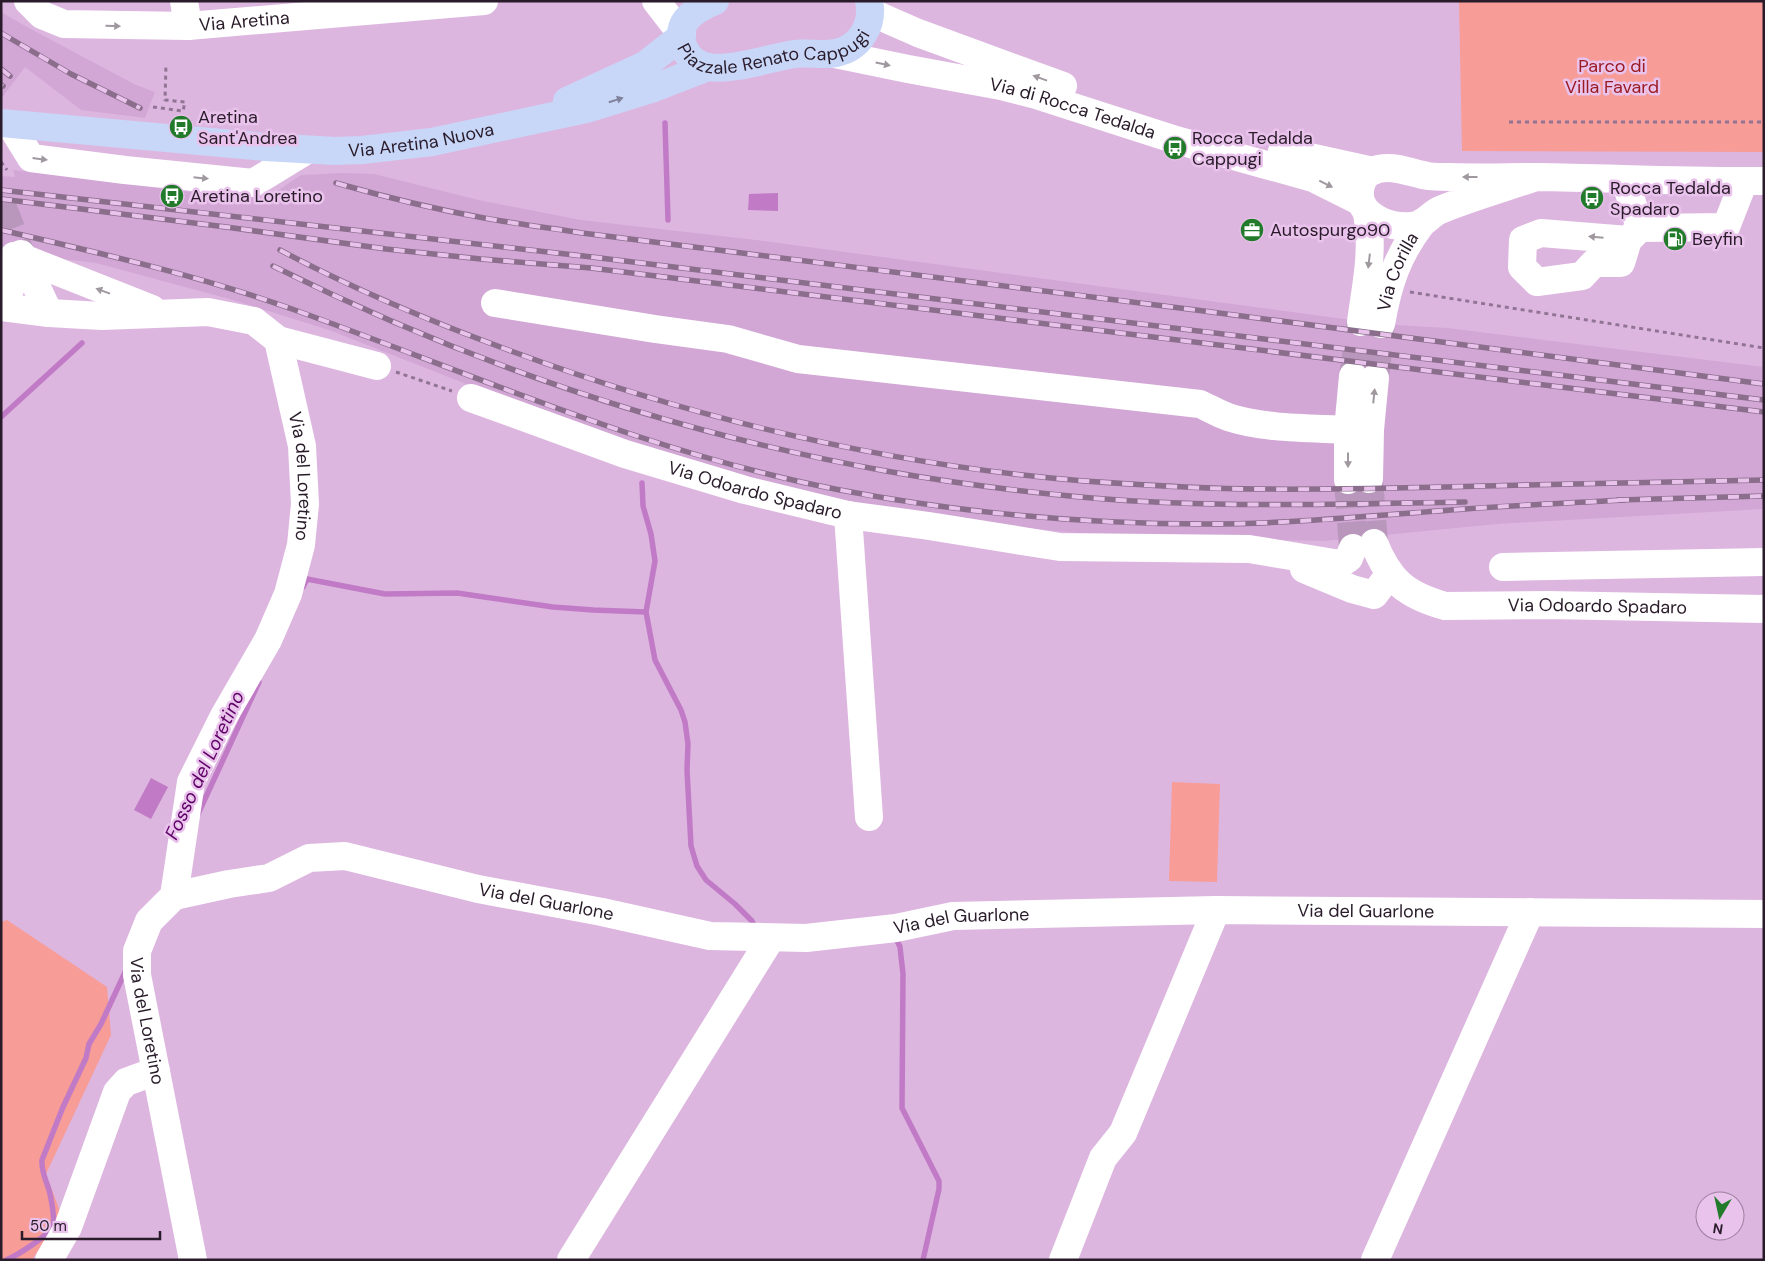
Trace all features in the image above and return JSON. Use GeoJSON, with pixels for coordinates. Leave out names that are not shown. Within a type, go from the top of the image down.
{"type":"FeatureCollection","features":[{"type":"Feature","properties":{"kind":"main road","name":"Piazzale Renato Cappugi"},"geometry":{"type":"LineString","coordinates":[[715,1],[697,10],[688,18],[682,33],[688,55],[695,62],[708,67],[736,65],[800,53],[835,54],[848,49],[862,37],[867,27],[869,7]]}},
{"type":"Feature","properties":{"kind":"main road","name":"Via Aretina Nuova"},"geometry":{"type":"LineString","coordinates":[[535,119],[575,97],[645,65],[682,33]]}},
{"type":"Feature","properties":{"kind":"main road","name":"Via Aretina Nuova"},"geometry":{"type":"LineString","coordinates":[[5,124],[307,150],[362,150],[432,142],[565,114],[621,99],[708,67]]}},
{"type":"Feature","properties":{"kind":"street","name":"Via Aretina"},"geometry":{"type":"LineString","coordinates":[[28,1],[42,15],[64,24],[186,14],[484,1]]}},
{"type":"Feature","properties":{"kind":"street"},"geometry":{"type":"LineString","coordinates":[[656,1],[682,33]]}},
{"type":"Feature","properties":{"kind":"street","name":"Via di Rocca Tedalda"},"geometry":{"type":"LineString","coordinates":[[869,7],[918,34],[1058,84],[1216,135],[1373,171],[1385,168],[1396,169],[1427,176],[1754,181]]}},
{"type":"Feature","properties":{"kind":"street","name":"Via di Rocca Tedalda"},"geometry":{"type":"LineString","coordinates":[[835,54],[899,68],[1001,86],[1036,95],[1176,140],[1298,173],[1326,184],[1364,207],[1375,218],[1394,225],[1411,226],[1536,177]]}},
{"type":"Feature","properties":{"kind":"street","name":"Via Aretina Nuova"},"geometry":{"type":"LineString","coordinates":[[5,124],[31,158],[253,183],[307,150]]}},
{"type":"Feature","properties":{"kind":"street"},"geometry":{"type":"LineString","coordinates":[[1364,207],[1360,194],[1361,185],[1366,175],[1373,171]]}},
{"type":"Feature","properties":{"kind":"street"},"geometry":{"type":"LineString","coordinates":[[1427,176],[1436,183],[1440,197],[1430,217]]}},
{"type":"Feature","properties":{"kind":"street"},"geometry":{"type":"LineString","coordinates":[[1625,180],[1634,234],[1726,228],[1754,181]]}},
{"type":"Feature","properties":{"kind":"street","name":"Via Corilla"},"geometry":{"type":"LineString","coordinates":[[1364,207],[1371,232],[1371,323],[1411,237],[1430,217]]}},
{"type":"Feature","properties":{"kind":"street"},"geometry":{"type":"LineString","coordinates":[[15,261],[15,277],[12,287],[1,305],[50,313],[102,316],[208,312],[254,321],[278,340],[376,366]]}},
{"type":"Feature","properties":{"kind":"street"},"geometry":{"type":"LineString","coordinates":[[15,261],[50,313]]}},
{"type":"Feature","properties":{"kind":"street"},"geometry":{"type":"LineString","coordinates":[[15,261],[166,314]]}},
{"type":"Feature","properties":{"kind":"street"},"geometry":{"type":"LineString","coordinates":[[495,303],[728,339],[798,359],[1200,404],[1228,417],[1255,423],[1348,430]]}},
{"type":"Feature","properties":{"kind":"street","name":"Via del Loretino"},"geometry":{"type":"LineString","coordinates":[[193,1260],[137,975],[137,951],[149,921],[174,896],[191,782],[224,716],[268,640],[288,594],[301,545],[305,504],[302,446],[278,340]]}},
{"type":"Feature","properties":{"kind":"street"},"geometry":{"type":"LineString","coordinates":[[1364,377],[1370,430],[1358,480],[1348,430],[1364,377]]}},
{"type":"Feature","properties":{"kind":"street","name":"Via Odoardo Spadaro"},"geometry":{"type":"LineString","coordinates":[[472,398],[625,454],[745,490],[848,515],[1060,547],[1249,549],[1340,564],[1363,545],[1358,576],[1366,588],[1382,585]]}},
{"type":"Feature","properties":{"kind":"street"},"geometry":{"type":"LineString","coordinates":[[848,515],[869,817]]}},
{"type":"Feature","properties":{"kind":"street","name":"Via Odoardo Spadaro"},"geometry":{"type":"LineString","coordinates":[[1249,549],[1352,589],[1382,585],[1404,589],[1445,606],[1547,605],[1764,609]]}},
{"type":"Feature","properties":{"kind":"street"},"geometry":{"type":"LineString","coordinates":[[1503,567],[1763,569]]}},
{"type":"Feature","properties":{"kind":"street"},"geometry":{"type":"LineString","coordinates":[[1382,585],[1407,608],[1434,611],[1460,606]]}},
{"type":"Feature","properties":{"kind":"street","name":"Via del Guarlone"},"geometry":{"type":"LineString","coordinates":[[174,896],[229,884],[269,878],[309,858],[345,856],[478,889],[602,912],[710,936],[806,938],[893,928],[953,916],[1216,910],[1764,914]]}},
{"type":"Feature","properties":{"kind":"street"},"geometry":{"type":"LineString","coordinates":[[1063,1260],[1103,1158],[1123,1133],[1216,910]]}},
{"type":"Feature","properties":{"kind":"street"},"geometry":{"type":"LineString","coordinates":[[1375,1260],[1530,912]]}},
{"type":"Feature","properties":{"kind":"street"},"geometry":{"type":"LineString","coordinates":[[571,1260],[771,938]]}},
{"type":"Feature","properties":{"kind":"street"},"geometry":{"type":"LineString","coordinates":[[49,1260],[68,1227],[117,1092],[126,1082],[156,1072]]}},
{"type":"Feature","properties":{"kind":"path"},"geometry":{"type":"LineString","coordinates":[[153,107],[183,110],[185,102],[165,100],[166,64]]}},
{"type":"Feature","properties":{"kind":"path"},"geometry":{"type":"LineString","coordinates":[[1510,122],[1764,122]]}},
{"type":"Feature","properties":{"kind":"path"},"geometry":{"type":"LineString","coordinates":[[1,162],[7,170],[1,170]]}},
{"type":"Feature","properties":{"kind":"path"},"geometry":{"type":"LineString","coordinates":[[1387,289],[1764,348]]}},
{"type":"Feature","properties":{"kind":"path"},"geometry":{"type":"LineString","coordinates":[[376,366],[472,398]]}},
{"type":"Feature","properties":{"kind":"shaded area"},"geometry":{"type":"Polygon","coordinates":[[[1,12],[134,84],[155,92],[145,118],[81,110],[25,67],[1,99],[1,12]]]}},
{"type":"Feature","properties":{"kind":"shaded area"},"geometry":{"type":"Polygon","coordinates":[[[13,170],[232,197],[268,197],[301,175],[374,174],[483,201],[581,220],[756,240],[1381,324],[1448,328],[1764,367],[1764,509],[1497,524],[1324,541],[1119,537],[1035,529],[877,508],[786,488],[664,453],[494,395],[329,330],[233,300],[96,263],[1,252],[1,176],[15,177],[13,170]]]}},
{"type":"Feature","properties":{"kind":"shaded area"},"geometry":{"type":"Polygon","coordinates":[[[778,193],[778,211],[748,210],[749,194],[778,193]]]}},
{"type":"Feature","properties":{"kind":"shaded area"},"geometry":{"type":"Polygon","coordinates":[[[151,778],[168,787],[151,819],[134,810],[151,778]]]}},
{"type":"Feature","properties":{"kind":"green space","name":"Parco di Villa Favard"},"geometry":{"type":"Polygon","coordinates":[[[1459,1],[1764,1],[1764,152],[1462,151],[1459,1]]]}},
{"type":"Feature","properties":{"kind":"green space"},"geometry":{"type":"Polygon","coordinates":[[[1172,782],[1220,784],[1217,882],[1169,881],[1172,782]]]}},
{"type":"Feature","properties":{"kind":"green space"},"geometry":{"type":"Polygon","coordinates":[[[7,920],[107,987],[111,1035],[46,1174],[61,1214],[32,1260],[1,1260],[1,922],[7,920]]]}},
{"type":"Feature","properties":{"kind":"waterway"},"geometry":{"type":"LineString","coordinates":[[665,123],[668,220]]}},
{"type":"Feature","properties":{"kind":"waterway"},"geometry":{"type":"LineString","coordinates":[[1,417],[82,343]]}},
{"type":"Feature","properties":{"kind":"waterway"},"geometry":{"type":"LineString","coordinates":[[642,483],[643,506],[651,534],[655,561],[646,612],[655,660],[681,710],[685,722],[688,744],[687,770],[691,846],[697,866],[706,880],[735,904],[752,921],[755,928]]}},
{"type":"Feature","properties":{"kind":"waterway","name":"Fosso del Loretino"},"geometry":{"type":"LineString","coordinates":[[303,587],[307,579],[385,594],[457,593],[553,607],[646,612]]}},
{"type":"Feature","properties":{"kind":"waterway","name":"Fosso del Loretino"},"geometry":{"type":"LineString","coordinates":[[198,814],[259,682]]}},
{"type":"Feature","properties":{"kind":"waterway"},"geometry":{"type":"LineString","coordinates":[[895,936],[900,947],[903,974],[902,1108],[939,1181],[939,1189],[923,1260]]}},
{"type":"Feature","properties":{"kind":"waterway","name":"Fosso del Loretino"},"geometry":{"type":"LineString","coordinates":[[6,1260],[39,1240],[53,1225],[52,1203],[43,1172],[42,1160],[63,1107],[86,1058],[89,1044],[101,1024],[126,970]]}},
{"type":"Feature","properties":{"kind":"tunnel"},"geometry":{"type":"LineString","coordinates":[[1,203],[21,254]]}},
{"type":"Feature","properties":{"kind":"tunnel"},"geometry":{"type":"LineString","coordinates":[[1353,376],[1361,322]]}},
{"type":"Feature","properties":{"kind":"tunnel"},"geometry":{"type":"LineString","coordinates":[[1375,378],[1381,324]]}},
{"type":"Feature","properties":{"kind":"tunnel"},"geometry":{"type":"LineString","coordinates":[[1369,479],[1374,543]]}},
{"type":"Feature","properties":{"kind":"tunnel"},"geometry":{"type":"LineString","coordinates":[[1348,480],[1353,548]]}},
{"type":"Feature","properties":{"kind":"railway"},"geometry":{"type":"LineString","coordinates":[[1,33],[71,74],[140,108]]}},
{"type":"Feature","properties":{"kind":"railway"},"geometry":{"type":"LineString","coordinates":[[1,69],[10,76]]}},
{"type":"Feature","properties":{"kind":"railway"},"geometry":{"type":"LineString","coordinates":[[336,183],[447,211],[582,233],[1764,384]]}},
{"type":"Feature","properties":{"kind":"railway"},"geometry":{"type":"LineString","coordinates":[[1,190],[592,257],[1764,400]]}},
{"type":"Feature","properties":{"kind":"railway"},"geometry":{"type":"LineString","coordinates":[[1,199],[386,249],[591,268],[1764,412]]}},
{"type":"Feature","properties":{"kind":"railway"},"geometry":{"type":"LineString","coordinates":[[1,230],[148,265],[256,297],[563,410],[700,456],[769,475],[885,498],[1022,516],[1114,522],[1206,524],[1304,521],[1624,500]]}},
{"type":"Feature","properties":{"kind":"railway"},"geometry":{"type":"LineString","coordinates":[[280,250],[337,279],[423,317],[580,375],[651,398],[793,436],[938,464],[1084,481],[1237,489],[1360,489],[1764,480]]}},
{"type":"Feature","properties":{"kind":"railway"},"geometry":{"type":"LineString","coordinates":[[273,266],[346,301],[420,333],[572,390],[650,415],[728,436],[886,471],[932,479],[1070,496],[1169,503],[1268,505],[1465,502]]}},
{"type":"Feature","properties":{"kind":"railway"},"geometry":{"type":"LineString","coordinates":[[1618,500],[1764,496]]}},
{"type":"Feature","properties":{"kind":"place","name":"Aretina Sant'Andrea"},"geometry":{"type":"Point","coordinates":[181,127]}},
{"type":"Feature","properties":{"kind":"place","name":"Rocca Tedalda Cappugi"},"geometry":{"type":"Point","coordinates":[1175,148]}},
{"type":"Feature","properties":{"kind":"place","name":"Aretina Loretino"},"geometry":{"type":"Point","coordinates":[172,196]}},
{"type":"Feature","properties":{"kind":"place","name":"Rocca Tedalda Spadaro"},"geometry":{"type":"Point","coordinates":[1592,198]}},
{"type":"Feature","properties":{"kind":"place","name":"Autospurgo90"},"geometry":{"type":"Point","coordinates":[1252,230]}},
{"type":"Feature","properties":{"kind":"place","name":"Beyfin"},"geometry":{"type":"Point","coordinates":[1675,239]}}]}
